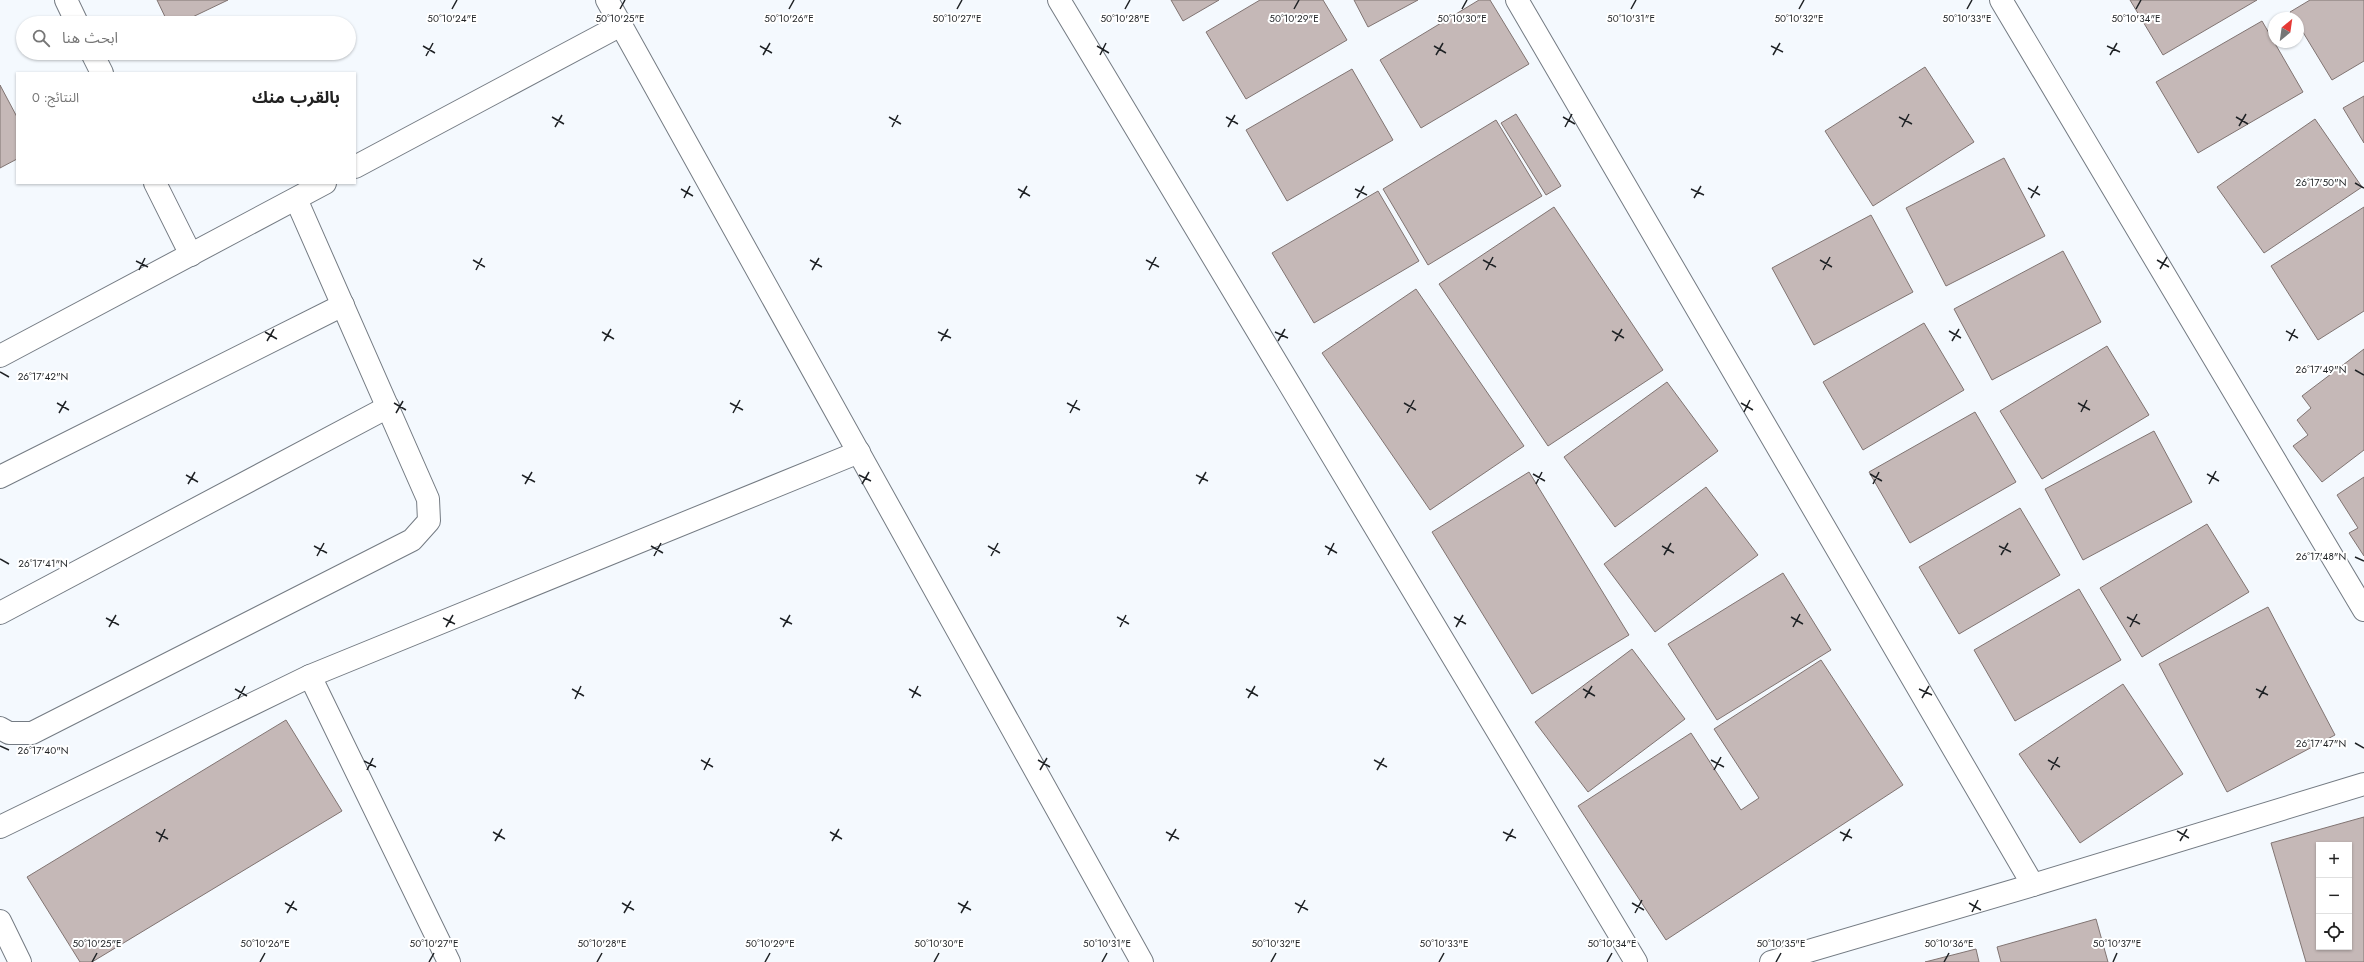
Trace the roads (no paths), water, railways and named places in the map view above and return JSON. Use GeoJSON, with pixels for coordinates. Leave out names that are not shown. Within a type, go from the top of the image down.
{"type":"FeatureCollection","features":[{"type":"Feature","properties":{"kind":"street"},"geometry":{"type":"LineString","coordinates":[[66,0],[74,16]]}},
{"type":"Feature","properties":{"kind":"street"},"geometry":{"type":"LineString","coordinates":[[607,0],[1142,962]]}},
{"type":"Feature","properties":{"kind":"street"},"geometry":{"type":"LineString","coordinates":[[1059,0],[1636,962]]}},
{"type":"Feature","properties":{"kind":"street"},"geometry":{"type":"LineString","coordinates":[[1517,0],[2033,886]]}},
{"type":"Feature","properties":{"kind":"street"},"geometry":{"type":"LineString","coordinates":[[2001,0],[2364,610]]}},
{"type":"Feature","properties":{"kind":"street"},"geometry":{"type":"LineString","coordinates":[[356,166],[620,25]]}},
{"type":"Feature","properties":{"kind":"street"},"geometry":{"type":"LineString","coordinates":[[96,60],[102,72]]}},
{"type":"Feature","properties":{"kind":"street"},"geometry":{"type":"LineString","coordinates":[[156,184],[191,255]]}},
{"type":"Feature","properties":{"kind":"street"},"geometry":{"type":"LineString","coordinates":[[0,356],[323,184]]}},
{"type":"Feature","properties":{"kind":"street"},"geometry":{"type":"LineString","coordinates":[[0,728],[9,733],[32,733],[412,540],[429,521],[428,499],[296,198]]}},
{"type":"Feature","properties":{"kind":"street"},"geometry":{"type":"LineString","coordinates":[[0,477],[343,305]]}},
{"type":"Feature","properties":{"kind":"street"},"geometry":{"type":"LineString","coordinates":[[0,613],[388,407]]}},
{"type":"Feature","properties":{"kind":"street"},"geometry":{"type":"LineString","coordinates":[[0,827],[310,676],[859,452]]}},
{"type":"Feature","properties":{"kind":"street"},"geometry":{"type":"LineString","coordinates":[[310,676],[449,962]]}},
{"type":"Feature","properties":{"kind":"street"},"geometry":{"type":"LineString","coordinates":[[1771,962],[2033,886],[2364,784]]}},
{"type":"Feature","properties":{"kind":"street"},"geometry":{"type":"LineString","coordinates":[[0,921],[20,962]]}}]}
